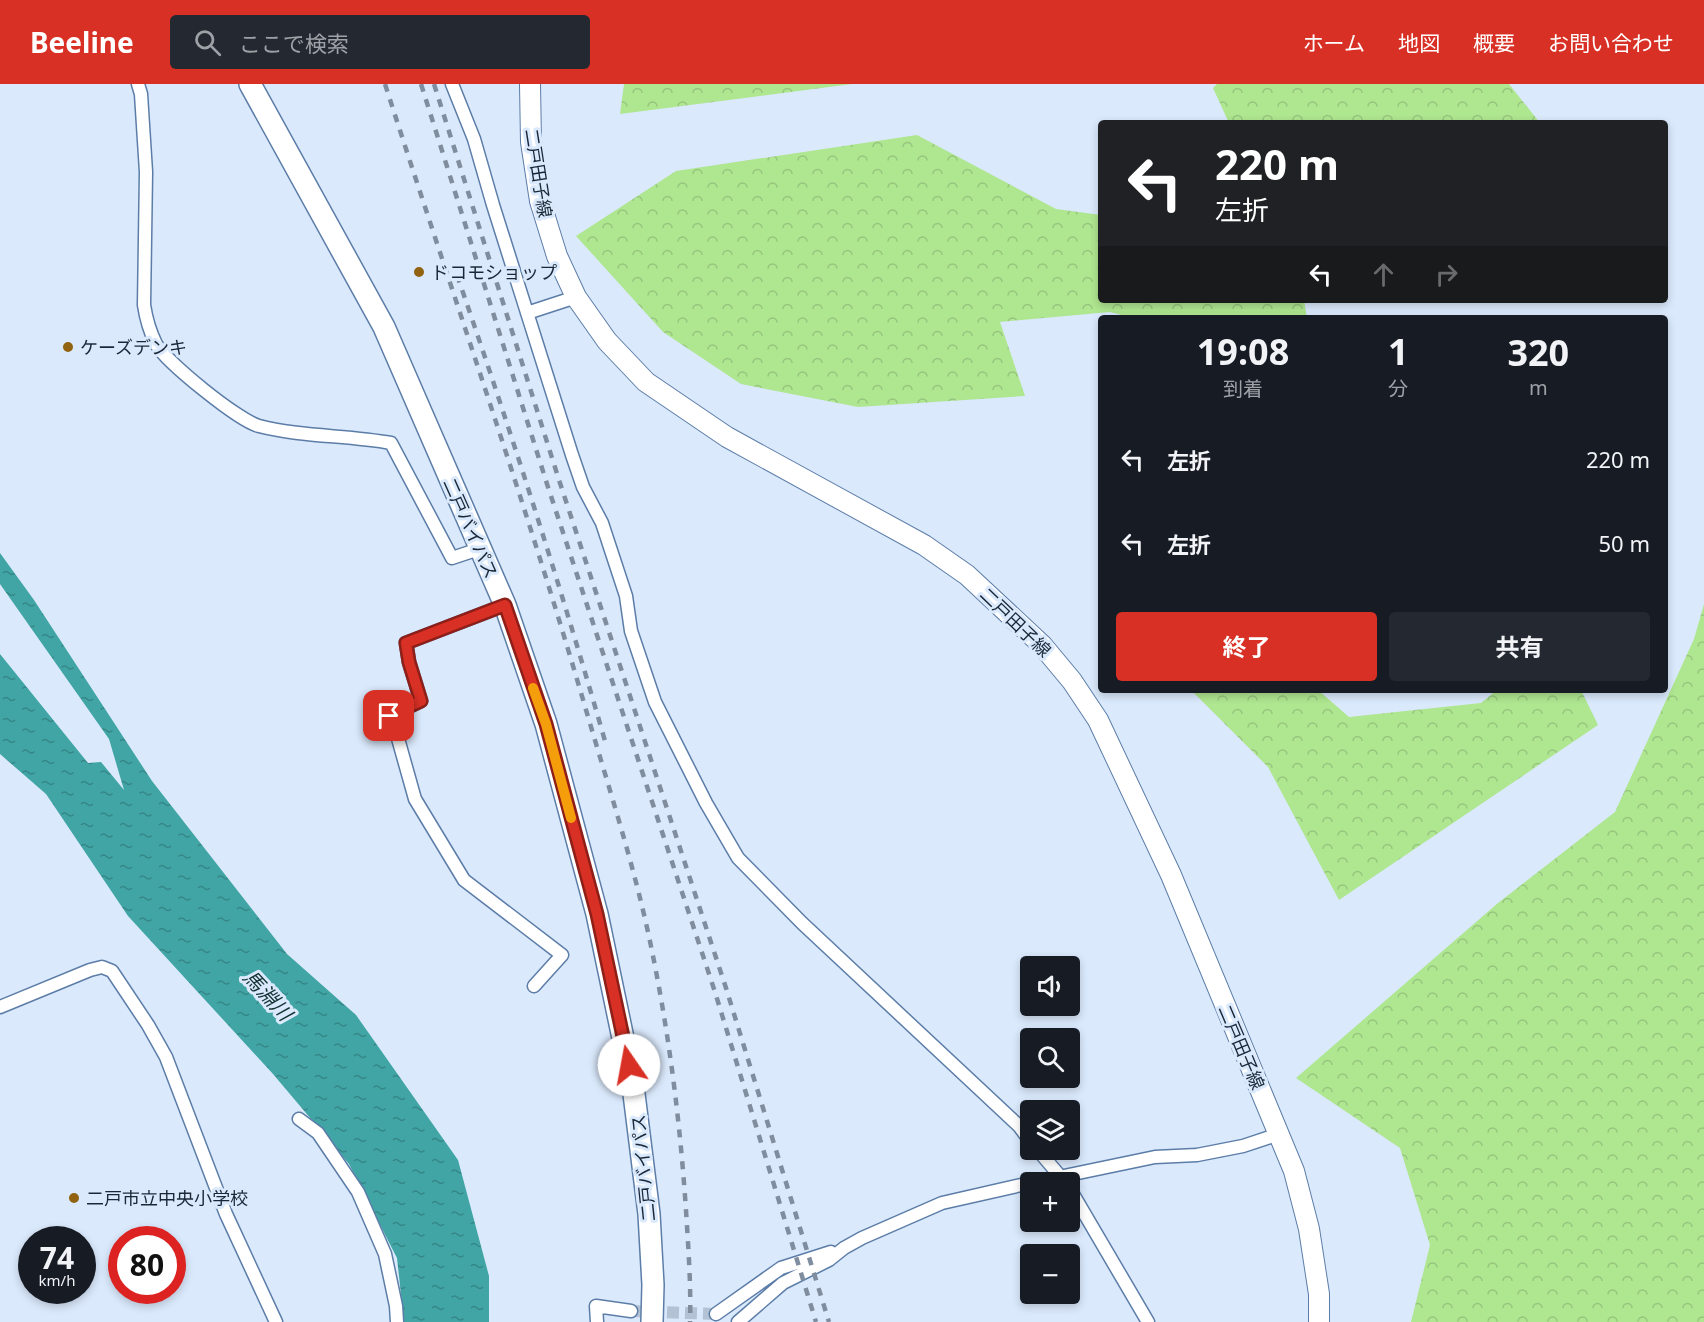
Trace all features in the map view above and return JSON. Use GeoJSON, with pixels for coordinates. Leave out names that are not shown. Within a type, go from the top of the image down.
{"type":"FeatureCollection","features":[{"type":"Feature","properties":{"kind":"highway","name":"二戸バイパス"},"geometry":{"type":"LineString","coordinates":[[250,84],[384,327],[505,605],[546,724],[597,914],[633,1086],[649,1214],[653,1285],[652,1322]]}},
{"type":"Feature","properties":{"kind":"main road","name":"二戸田子線"},"geometry":{"type":"LineString","coordinates":[[530,84],[531,142],[540,201],[557,256],[576,297],[607,341],[646,382],[727,437],[924,545],[967,575],[1042,645],[1065,672],[1098,720],[1167,865],[1294,1171],[1309,1229],[1319,1294],[1319,1322]]}},
{"type":"Feature","properties":{"kind":"street"},"geometry":{"type":"LineString","coordinates":[[138,84],[141,94],[146,172],[144,305],[147,321],[157,345],[191,379],[235,414],[256,426],[391,443],[452,558],[479,549]]}},
{"type":"Feature","properties":{"kind":"street"},"geometry":{"type":"LineString","coordinates":[[452,84],[474,139],[572,455],[584,487],[602,523],[626,597],[631,631],[655,702],[706,803],[738,858],[802,922],[1020,1127]]}},
{"type":"Feature","properties":{"kind":"street"},"geometry":{"type":"LineString","coordinates":[[527,313],[576,297]]}},
{"type":"Feature","properties":{"kind":"street"},"geometry":{"type":"LineString","coordinates":[[505,605],[406,643],[409,662],[421,701],[389,716],[397,735],[415,798],[464,879],[562,954],[534,986]]}},
{"type":"Feature","properties":{"kind":"street"},"geometry":{"type":"LineString","coordinates":[[0,1007],[90,970],[102,967],[111,971],[148,1025],[166,1057],[226,1214],[276,1322]]}},
{"type":"Feature","properties":{"kind":"street"},"geometry":{"type":"LineString","coordinates":[[299,1119],[318,1133],[358,1192],[385,1254],[397,1322]]}},
{"type":"Feature","properties":{"kind":"street"},"geometry":{"type":"LineString","coordinates":[[1080,1175],[1155,1157],[1197,1155],[1243,1146],[1279,1134]]}},
{"type":"Feature","properties":{"kind":"street"},"geometry":{"type":"LineString","coordinates":[[1047,1160],[1058,1172]]}},
{"type":"Feature","properties":{"kind":"street"},"geometry":{"type":"LineString","coordinates":[[717,1314],[782,1268],[844,1248],[942,1203],[1020,1185]]}},
{"type":"Feature","properties":{"kind":"street"},"geometry":{"type":"LineString","coordinates":[[1080,1206],[1148,1322]]}},
{"type":"Feature","properties":{"kind":"street"},"geometry":{"type":"LineString","coordinates":[[746,1319],[783,1283],[829,1260],[844,1248]]}},
{"type":"Feature","properties":{"kind":"street"},"geometry":{"type":"LineString","coordinates":[[597,1322],[596,1306],[631,1311]]}},
{"type":"Feature","properties":{"kind":"green space"},"geometry":{"type":"Polygon","coordinates":[[[624,84],[852,84],[620,114],[624,84]]]}},
{"type":"Feature","properties":{"kind":"green space"},"geometry":{"type":"Polygon","coordinates":[[[1217,84],[1509,84],[1538,120],[1228,120],[1213,88],[1217,84]]]}},
{"type":"Feature","properties":{"kind":"green space"},"geometry":{"type":"Polygon","coordinates":[[[917,135],[1056,209],[1098,215],[1098,303],[1304,303],[1306,315],[1122,315],[1110,312],[1000,322],[1025,396],[858,407],[741,384],[663,332],[576,236],[676,171],[917,135]]]}},
{"type":"Feature","properties":{"kind":"green space"},"geometry":{"type":"Polygon","coordinates":[[[1704,604],[1704,1322],[1411,1322],[1430,1245],[1400,1148],[1296,1078],[1498,903],[1615,812],[1694,639],[1704,604]]]}},
{"type":"Feature","properties":{"kind":"green space"},"geometry":{"type":"Polygon","coordinates":[[[1194,693],[1321,693],[1349,717],[1481,703],[1493,693],[1582,693],[1598,725],[1339,900],[1268,767],[1194,693]]]}},
{"type":"Feature","properties":{"kind":"water","name":"馬淵川"},"geometry":{"type":"Polygon","coordinates":[[[0,553],[34,600],[152,781],[287,954],[356,1015],[458,1160],[489,1276],[489,1322],[404,1322],[397,1258],[349,1164],[273,1074],[128,916],[46,794],[0,754],[0,654],[88,763],[101,762],[124,790],[109,739],[0,584],[0,553]]]}},
{"type":"Feature","properties":{"kind":"tunnel"},"geometry":{"type":"LineString","coordinates":[[631,1311],[716,1314]]}},
{"type":"Feature","properties":{"kind":"railway"},"geometry":{"type":"LineString","coordinates":[[385,84],[561,625],[634,874],[662,1005],[678,1115],[688,1238],[690,1322]]}},
{"type":"Feature","properties":{"kind":"railway"},"geometry":{"type":"LineString","coordinates":[[421,84],[547,484],[715,992],[816,1322]]}},
{"type":"Feature","properties":{"kind":"railway"},"geometry":{"type":"LineString","coordinates":[[434,84],[559,480],[726,988],[829,1322]]}},
{"type":"Feature","properties":{"kind":"railway"},"geometry":{"type":"LineString","coordinates":[[457,275],[534,507],[605,741]]}},
{"type":"Feature","properties":{"kind":"slow traffic"},"geometry":{"type":"LineString","coordinates":[[533,688],[546,724],[571,818]]}},
{"type":"Feature","properties":{"kind":"place","name":"ドコモショップ"},"geometry":{"type":"Point","coordinates":[419,272]}},
{"type":"Feature","properties":{"kind":"place","name":"ケーズデンキ"},"geometry":{"type":"Point","coordinates":[68,347]}},
{"type":"Feature","properties":{"kind":"place","name":"二戸市立中央小学校"},"geometry":{"type":"Point","coordinates":[74,1198]}},
{"type":"Feature","properties":{"kind":"route"},"geometry":{"type":"LineString","coordinates":[[389,716],[421,701],[409,662],[406,643],[505,605],[546,724],[597,914],[629,1065]]}}]}
